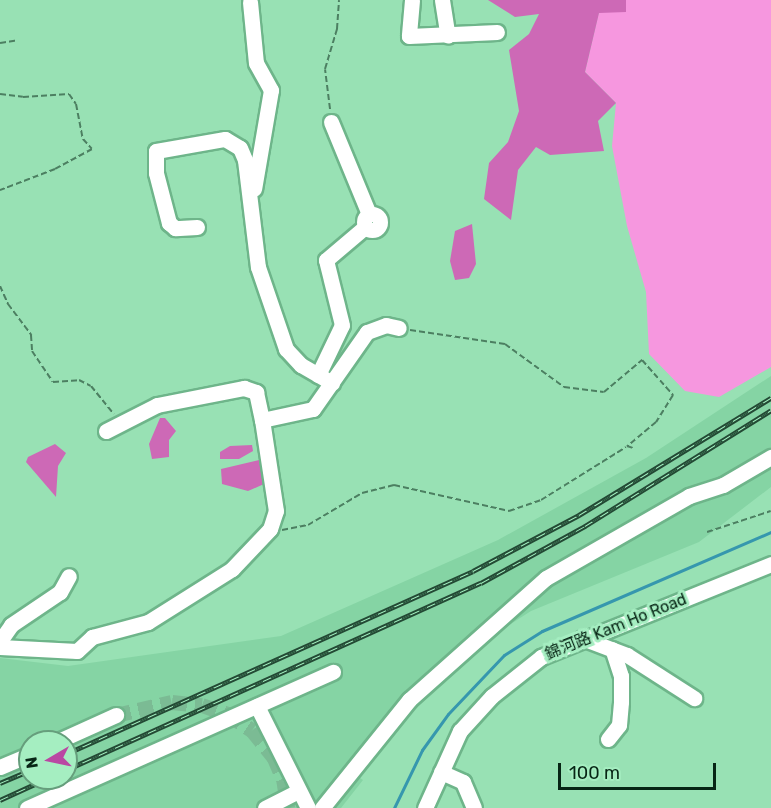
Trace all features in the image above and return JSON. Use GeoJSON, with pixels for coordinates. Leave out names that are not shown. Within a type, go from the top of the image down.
{"type":"FeatureCollection","features":[{"type":"Feature","properties":{"kind":"street"},"geometry":{"type":"LineString","coordinates":[[412,0],[409,36],[497,32]]}},
{"type":"Feature","properties":{"kind":"street"},"geometry":{"type":"LineString","coordinates":[[442,0],[448,36]]}},
{"type":"Feature","properties":{"kind":"street"},"geometry":{"type":"LineString","coordinates":[[250,2],[256,63],[271,90],[252,198]]}},
{"type":"Feature","properties":{"kind":"street"},"geometry":{"type":"LineString","coordinates":[[318,375],[342,325],[325,269],[326,260],[367,220],[331,122]]}},
{"type":"Feature","properties":{"kind":"street"},"geometry":{"type":"LineString","coordinates":[[197,226],[175,228],[169,223],[156,173],[156,151],[225,139],[240,148],[252,198],[258,267],[268,302],[286,349],[301,365],[332,382]]}},
{"type":"Feature","properties":{"kind":"street"},"geometry":{"type":"LineString","coordinates":[[262,420],[313,409],[367,332],[386,325],[399,328]]}},
{"type":"Feature","properties":{"kind":"street"},"geometry":{"type":"LineString","coordinates":[[0,647],[77,651],[92,637],[148,622],[232,569],[270,529],[276,511],[256,392],[244,388],[157,405],[119,421],[106,431]]}},
{"type":"Feature","properties":{"kind":"street"},"geometry":{"type":"LineString","coordinates":[[322,808],[409,700],[546,578],[690,496],[723,485],[771,457]]}},
{"type":"Feature","properties":{"kind":"street","name":"錦河路 Kam Ho Road"},"geometry":{"type":"LineString","coordinates":[[425,808],[460,731],[492,696],[541,657],[582,638],[771,564]]}},
{"type":"Feature","properties":{"kind":"street"},"geometry":{"type":"LineString","coordinates":[[0,641],[11,625],[60,592],[69,576]]}},
{"type":"Feature","properties":{"kind":"street"},"geometry":{"type":"LineString","coordinates":[[582,638],[627,655],[694,698]]}},
{"type":"Feature","properties":{"kind":"street"},"geometry":{"type":"LineString","coordinates":[[608,739],[619,725],[621,702],[621,676],[612,649]]}},
{"type":"Feature","properties":{"kind":"street"},"geometry":{"type":"LineString","coordinates":[[27,808],[333,672]]}},
{"type":"Feature","properties":{"kind":"street"},"geometry":{"type":"LineString","coordinates":[[257,706],[297,792],[308,808]]}},
{"type":"Feature","properties":{"kind":"street"},"geometry":{"type":"LineString","coordinates":[[78,732],[116,715]]}},
{"type":"Feature","properties":{"kind":"street"},"geometry":{"type":"LineString","coordinates":[[0,767],[18,759]]}},
{"type":"Feature","properties":{"kind":"street"},"geometry":{"type":"LineString","coordinates":[[441,772],[463,782],[474,808]]}},
{"type":"Feature","properties":{"kind":"street"},"geometry":{"type":"LineString","coordinates":[[264,808],[297,792]]}},
{"type":"Feature","properties":{"kind":"path"},"geometry":{"type":"LineString","coordinates":[[331,122],[325,69],[337,29],[339,0]]}},
{"type":"Feature","properties":{"kind":"path"},"geometry":{"type":"LineString","coordinates":[[0,43],[18,40]]}},
{"type":"Feature","properties":{"kind":"path"},"geometry":{"type":"LineString","coordinates":[[0,94],[23,97],[69,94],[76,104],[83,139],[92,149],[55,169],[0,190]]}},
{"type":"Feature","properties":{"kind":"path"},"geometry":{"type":"LineString","coordinates":[[0,286],[8,304],[31,335],[32,351],[53,382],[79,380],[92,386],[119,421]]}},
{"type":"Feature","properties":{"kind":"path"},"geometry":{"type":"LineString","coordinates":[[270,529],[288,530],[308,525],[362,493],[394,485],[509,511],[541,500],[627,446],[656,422],[673,394],[642,360],[604,392],[564,387],[505,344],[399,328]]}},
{"type":"Feature","properties":{"kind":"path"},"geometry":{"type":"LineString","coordinates":[[627,446],[633,448]]}},
{"type":"Feature","properties":{"kind":"path"},"geometry":{"type":"LineString","coordinates":[[707,532],[771,511]]}},
{"type":"Feature","properties":{"kind":"shaded area"},"geometry":{"type":"Polygon","coordinates":[[[488,0],[626,0],[626,12],[599,13],[585,72],[616,103],[598,121],[604,151],[550,155],[536,147],[518,170],[511,220],[484,199],[489,163],[508,142],[519,111],[509,50],[529,34],[539,14],[515,17],[488,0]]]}},
{"type":"Feature","properties":{"kind":"shaded area"},"geometry":{"type":"Polygon","coordinates":[[[626,0],[771,0],[771,367],[719,397],[685,391],[649,354],[646,292],[627,226],[612,146],[616,103],[585,72],[599,12],[626,12],[626,0]]]}},
{"type":"Feature","properties":{"kind":"shaded area"},"geometry":{"type":"Polygon","coordinates":[[[472,224],[476,264],[469,278],[455,280],[450,261],[455,231],[472,224]]]}},
{"type":"Feature","properties":{"kind":"shaded area"},"geometry":{"type":"Polygon","coordinates":[[[771,376],[771,487],[699,542],[531,611],[495,634],[392,731],[357,776],[363,780],[341,808],[0,808],[0,658],[68,666],[281,636],[498,540],[646,458],[771,376]]]}},
{"type":"Feature","properties":{"kind":"shaded area"},"geometry":{"type":"Polygon","coordinates":[[[160,418],[165,418],[176,431],[169,440],[169,457],[152,459],[149,444],[160,418]]]}},
{"type":"Feature","properties":{"kind":"shaded area"},"geometry":{"type":"Polygon","coordinates":[[[55,444],[66,453],[58,466],[56,497],[26,462],[28,457],[55,444]]]}},
{"type":"Feature","properties":{"kind":"shaded area"},"geometry":{"type":"Polygon","coordinates":[[[252,445],[253,451],[239,459],[220,459],[220,452],[230,446],[252,445]]]}},
{"type":"Feature","properties":{"kind":"shaded area"},"geometry":{"type":"Polygon","coordinates":[[[259,460],[264,484],[248,491],[222,484],[221,469],[259,460]]]}},
{"type":"Feature","properties":{"kind":"waterway"},"geometry":{"type":"LineString","coordinates":[[394,808],[422,750],[448,714],[504,655],[542,631],[771,532]]}},
{"type":"Feature","properties":{"kind":"tunnel"},"geometry":{"type":"LineString","coordinates":[[116,715],[172,702],[202,705],[228,714],[252,730],[274,757],[284,781],[288,808]]}},
{"type":"Feature","properties":{"kind":"railway"},"geometry":{"type":"LineString","coordinates":[[78,749],[473,571],[579,515],[771,398]]}},
{"type":"Feature","properties":{"kind":"railway"},"geometry":{"type":"LineString","coordinates":[[78,765],[481,583],[585,526],[771,410]]}},
{"type":"Feature","properties":{"kind":"railway"},"geometry":{"type":"LineString","coordinates":[[0,783],[18,775]]}},
{"type":"Feature","properties":{"kind":"railway"},"geometry":{"type":"LineString","coordinates":[[0,800],[22,790]]}}]}
